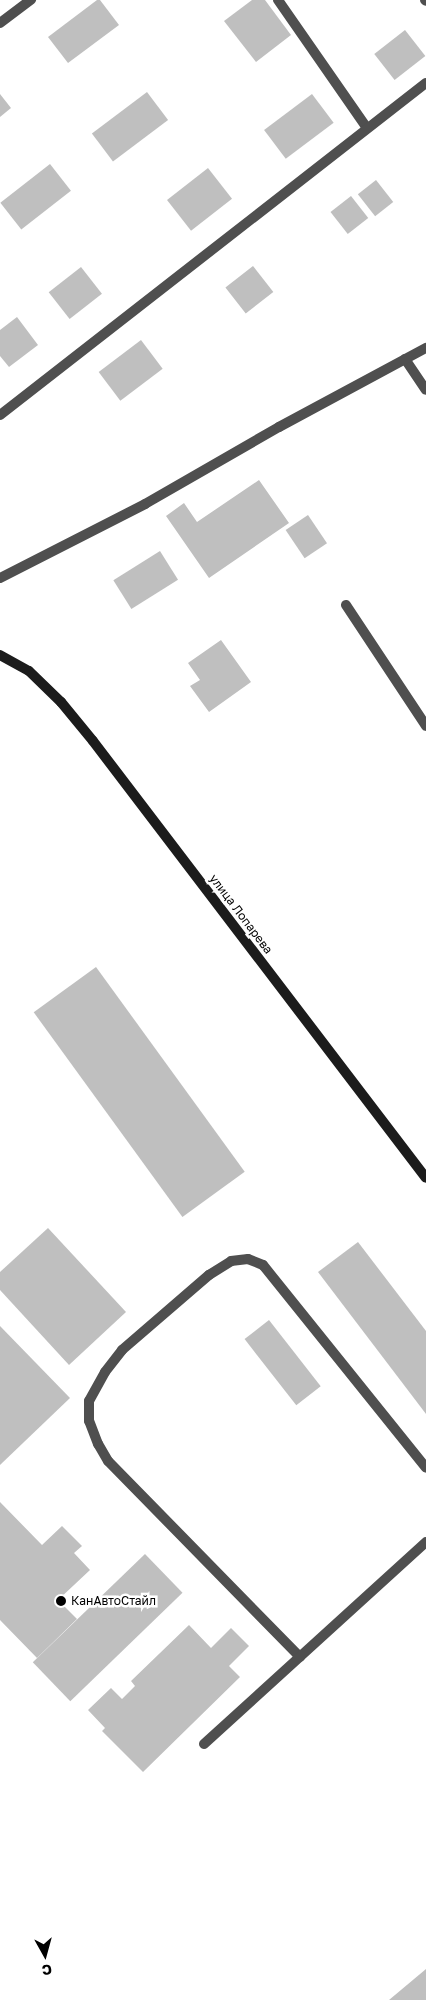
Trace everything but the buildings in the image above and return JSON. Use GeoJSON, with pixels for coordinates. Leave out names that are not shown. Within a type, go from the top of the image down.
{"type":"FeatureCollection","features":[{"type":"Feature","properties":{"kind":"main road","name":"улица Лопарева"},"geometry":{"type":"LineString","coordinates":[[0,655],[29,671],[61,702],[93,741],[426,1178]]}},
{"type":"Feature","properties":{"kind":"street"},"geometry":{"type":"LineString","coordinates":[[0,23],[32,0]]}},
{"type":"Feature","properties":{"kind":"street"},"geometry":{"type":"LineString","coordinates":[[278,0],[367,128]]}},
{"type":"Feature","properties":{"kind":"street"},"geometry":{"type":"LineString","coordinates":[[0,415],[426,83]]}},
{"type":"Feature","properties":{"kind":"street"},"geometry":{"type":"LineString","coordinates":[[0,578],[145,504],[279,427],[426,348]]}},
{"type":"Feature","properties":{"kind":"street"},"geometry":{"type":"LineString","coordinates":[[405,359],[426,390]]}},
{"type":"Feature","properties":{"kind":"street"},"geometry":{"type":"LineString","coordinates":[[346,606],[426,726]]}},
{"type":"Feature","properties":{"kind":"street"},"geometry":{"type":"LineString","coordinates":[[300,1657],[108,1461],[98,1444],[89,1421],[89,1401],[105,1372],[122,1350],[209,1275],[231,1261],[248,1259],[263,1265],[426,1468]]}},
{"type":"Feature","properties":{"kind":"street"},"geometry":{"type":"LineString","coordinates":[[204,1744],[426,1542]]}},
{"type":"Feature","properties":{"kind":"place","name":"КанАвтоСтайл"},"geometry":{"type":"Point","coordinates":[61,1601]}}]}
